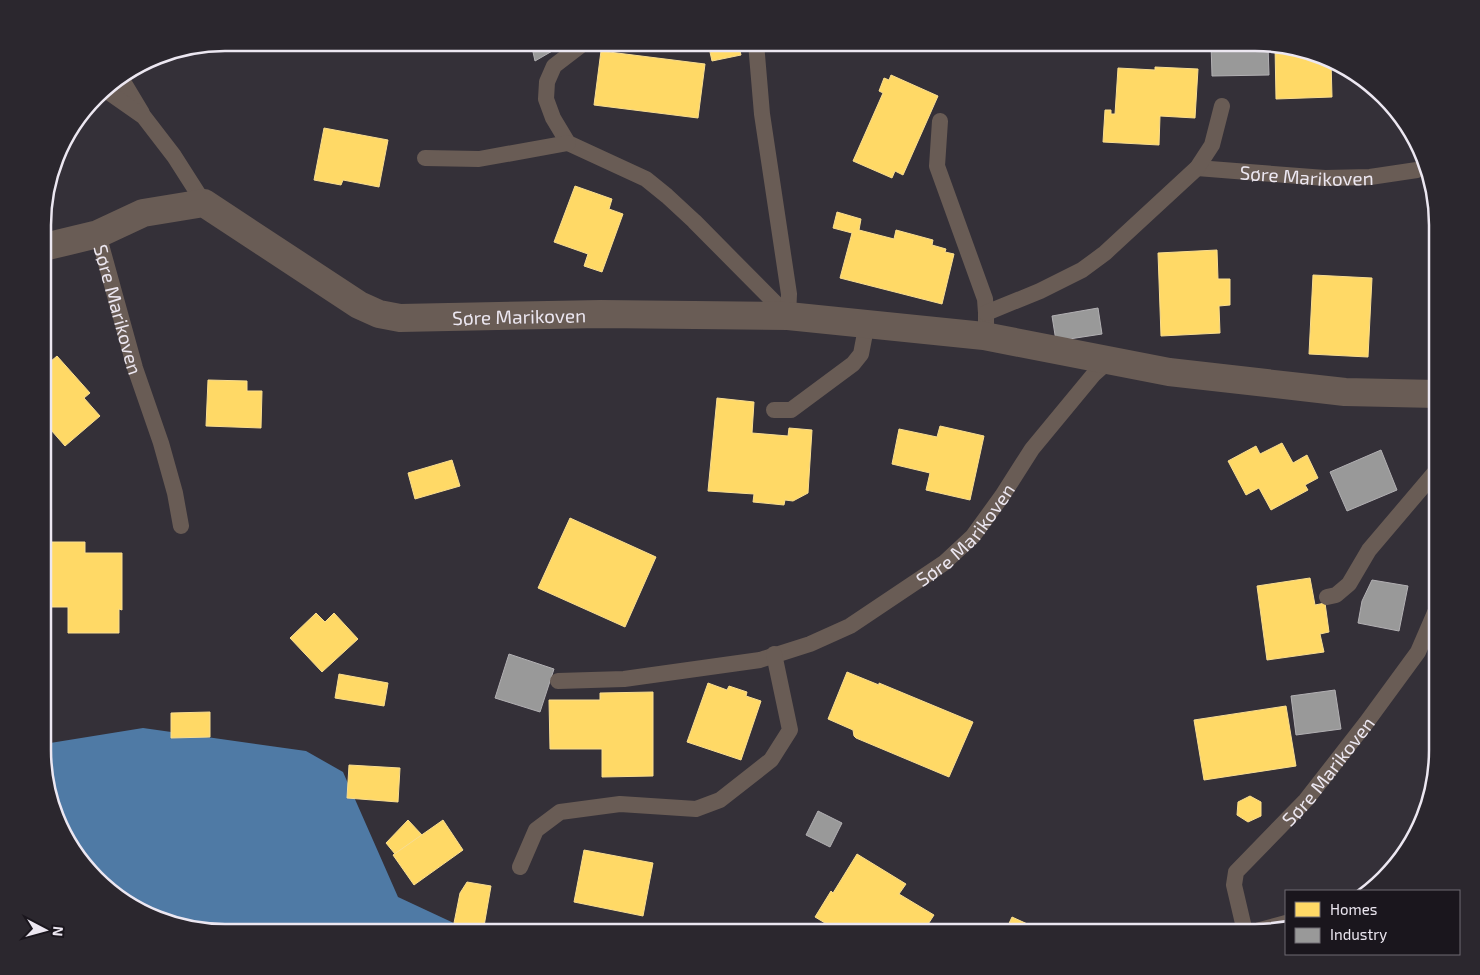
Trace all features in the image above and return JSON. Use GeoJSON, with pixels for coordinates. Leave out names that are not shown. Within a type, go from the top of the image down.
{"type":"FeatureCollection","features":[{"type":"Feature","properties":{"kind":"street","name":"Søre Marikoven"},"geometry":{"type":"LineString","coordinates":[[51,245],[98,234],[143,213],[204,203],[359,305],[379,314],[393,317],[432,318],[601,314],[788,316],[866,324],[985,325],[1111,362],[1169,372],[1345,392],[1428,394]]}},
{"type":"Feature","properties":{"kind":"lane"},"geometry":{"type":"LineString","coordinates":[[757,51],[762,114],[789,294],[788,316]]}},
{"type":"Feature","properties":{"kind":"lane"},"geometry":{"type":"LineString","coordinates":[[572,52],[554,66],[547,82],[546,99],[553,118],[568,143],[646,179],[667,196],[788,316]]}},
{"type":"Feature","properties":{"kind":"lane","name":"Søre Marikoven"},"geometry":{"type":"LineString","coordinates":[[125,84],[144,117],[174,156],[204,203]]}},
{"type":"Feature","properties":{"kind":"lane","name":"Søre Marikoven"},"geometry":{"type":"LineString","coordinates":[[112,94],[144,117]]}},
{"type":"Feature","properties":{"kind":"lane","name":"Søre Marikoven"},"geometry":{"type":"LineString","coordinates":[[985,325],[1040,291],[1082,270],[1105,253],[1197,168],[1212,145],[1222,106]]}},
{"type":"Feature","properties":{"kind":"lane"},"geometry":{"type":"LineString","coordinates":[[940,121],[937,166],[984,300],[985,325]]}},
{"type":"Feature","properties":{"kind":"lane"},"geometry":{"type":"LineString","coordinates":[[425,158],[479,159],[568,143]]}},
{"type":"Feature","properties":{"kind":"lane","name":"Søre Marikoven"},"geometry":{"type":"LineString","coordinates":[[1197,168],[1325,178],[1370,177],[1417,170]]}},
{"type":"Feature","properties":{"kind":"lane","name":"Søre Marikoven"},"geometry":{"type":"LineString","coordinates":[[98,234],[135,368],[161,443],[175,493],[181,526]]}},
{"type":"Feature","properties":{"kind":"lane"},"geometry":{"type":"LineString","coordinates":[[774,410],[791,410],[853,364],[861,354],[866,324]]}},
{"type":"Feature","properties":{"kind":"lane","name":"Søre Marikoven"},"geometry":{"type":"LineString","coordinates":[[558,682],[624,679],[760,660],[810,644],[850,626],[944,563],[973,536],[1002,496],[1032,449],[1094,374],[1104,365],[1111,362]]}},
{"type":"Feature","properties":{"kind":"lane"},"geometry":{"type":"LineString","coordinates":[[1328,596],[1336,596],[1349,584],[1370,550],[1428,481]]}},
{"type":"Feature","properties":{"kind":"lane","name":"Søre Marikoven"},"geometry":{"type":"LineString","coordinates":[[1243,923],[1234,886],[1236,872],[1306,800],[1418,652],[1428,629]]}},
{"type":"Feature","properties":{"kind":"lane"},"geometry":{"type":"LineString","coordinates":[[520,867],[536,830],[560,812],[620,804],[696,809],[720,800],[771,760],[790,730],[774,654]]}},
{"type":"Feature","properties":{"kind":"water"},"geometry":{"type":"Polygon","coordinates":[[[143,728],[306,751],[343,772],[398,897],[455,924],[226,924],[181,918],[149,906],[129,894],[102,873],[87,855],[75,836],[57,794],[51,743],[143,728]]]}},
{"type":"Feature","properties":{"kind":"building: Homes"},"geometry":{"type":"Polygon","coordinates":[[[740,51],[741,55],[712,61],[710,52],[740,51]]]}},
{"type":"Feature","properties":{"kind":"building: Homes"},"geometry":{"type":"Polygon","coordinates":[[[601,52],[705,64],[698,118],[594,105],[601,52]]]}},
{"type":"Feature","properties":{"kind":"building: Homes"},"geometry":{"type":"Polygon","coordinates":[[[1275,53],[1299,57],[1331,69],[1332,97],[1276,99],[1275,53]]]}},
{"type":"Feature","properties":{"kind":"building: Homes"},"geometry":{"type":"Polygon","coordinates":[[[1155,67],[1198,69],[1195,118],[1160,116],[1159,145],[1103,142],[1105,110],[1111,110],[1111,114],[1115,114],[1118,68],[1155,70],[1155,67]]]}},
{"type":"Feature","properties":{"kind":"building: Homes"},"geometry":{"type":"Polygon","coordinates":[[[891,75],[938,96],[903,175],[895,171],[892,178],[853,161],[883,93],[879,91],[884,78],[889,80],[891,75]]]}},
{"type":"Feature","properties":{"kind":"building: Homes"},"geometry":{"type":"Polygon","coordinates":[[[324,128],[388,140],[379,187],[343,180],[341,185],[314,180],[324,128]]]}},
{"type":"Feature","properties":{"kind":"building: Homes"},"geometry":{"type":"Polygon","coordinates":[[[575,186],[612,199],[609,209],[623,214],[602,272],[584,266],[588,254],[554,242],[575,186]]]}},
{"type":"Feature","properties":{"kind":"building: Homes"},"geometry":{"type":"Polygon","coordinates":[[[837,212],[861,219],[859,230],[894,239],[896,230],[933,240],[932,245],[946,249],[945,252],[954,254],[942,304],[840,278],[852,233],[833,228],[837,212]]]}},
{"type":"Feature","properties":{"kind":"building: Homes"},"geometry":{"type":"Polygon","coordinates":[[[1217,250],[1218,279],[1230,279],[1230,305],[1219,306],[1220,333],[1161,336],[1158,253],[1217,250]]]}},
{"type":"Feature","properties":{"kind":"building: Homes"},"geometry":{"type":"Polygon","coordinates":[[[1313,275],[1372,278],[1368,357],[1309,354],[1313,275]]]}},
{"type":"Feature","properties":{"kind":"building: Homes"},"geometry":{"type":"Polygon","coordinates":[[[57,356],[90,393],[84,398],[100,416],[65,446],[51,430],[51,361],[57,356]]]}},
{"type":"Feature","properties":{"kind":"building: Homes"},"geometry":{"type":"Polygon","coordinates":[[[208,380],[247,381],[247,391],[262,391],[261,428],[206,426],[208,380]]]}},
{"type":"Feature","properties":{"kind":"building: Homes"},"geometry":{"type":"Polygon","coordinates":[[[717,398],[754,402],[752,433],[788,436],[789,428],[812,430],[808,493],[793,501],[785,500],[784,505],[753,502],[754,494],[708,491],[717,398]]]}},
{"type":"Feature","properties":{"kind":"building: Homes"},"geometry":{"type":"Polygon","coordinates":[[[940,426],[984,436],[970,500],[926,490],[930,473],[892,464],[899,429],[937,437],[940,426]]]}},
{"type":"Feature","properties":{"kind":"building: Homes"},"geometry":{"type":"Polygon","coordinates":[[[1282,443],[1293,463],[1307,455],[1318,478],[1305,485],[1308,490],[1271,510],[1259,488],[1246,495],[1228,461],[1256,446],[1260,454],[1282,443]]]}},
{"type":"Feature","properties":{"kind":"building: Homes"},"geometry":{"type":"Polygon","coordinates":[[[452,460],[460,486],[415,499],[408,473],[452,460]]]}},
{"type":"Feature","properties":{"kind":"building: Homes"},"geometry":{"type":"Polygon","coordinates":[[[570,518],[656,557],[625,627],[538,588],[570,518]]]}},
{"type":"Feature","properties":{"kind":"building: Homes"},"geometry":{"type":"Polygon","coordinates":[[[51,542],[85,542],[85,553],[122,553],[122,610],[119,609],[119,633],[68,633],[68,607],[51,607],[51,542]]]}},
{"type":"Feature","properties":{"kind":"building: Homes"},"geometry":{"type":"Polygon","coordinates":[[[1310,578],[1315,605],[1325,603],[1329,632],[1320,634],[1324,652],[1267,660],[1257,586],[1310,578]]]}},
{"type":"Feature","properties":{"kind":"building: Homes"},"geometry":{"type":"Polygon","coordinates":[[[316,613],[325,622],[334,613],[358,639],[322,672],[290,638],[316,613]]]}},
{"type":"Feature","properties":{"kind":"building: Homes"},"geometry":{"type":"Polygon","coordinates":[[[847,672],[879,685],[879,683],[973,722],[949,777],[856,738],[853,730],[828,719],[847,672]]]}},
{"type":"Feature","properties":{"kind":"building: Homes"},"geometry":{"type":"Polygon","coordinates":[[[339,674],[388,683],[384,706],[335,698],[339,674]]]}},
{"type":"Feature","properties":{"kind":"building: Homes"},"geometry":{"type":"Polygon","coordinates":[[[708,683],[727,690],[729,686],[747,692],[746,696],[761,701],[741,760],[687,742],[708,683]]]}},
{"type":"Feature","properties":{"kind":"building: Homes"},"geometry":{"type":"Polygon","coordinates":[[[653,692],[653,776],[602,777],[602,749],[550,749],[549,700],[600,700],[600,693],[653,692]]]}},
{"type":"Feature","properties":{"kind":"building: Homes"},"geometry":{"type":"Polygon","coordinates":[[[1286,706],[1296,766],[1204,780],[1194,720],[1286,706]]]}},
{"type":"Feature","properties":{"kind":"building: Homes"},"geometry":{"type":"Polygon","coordinates":[[[210,712],[210,737],[171,738],[171,713],[210,712]]]}},
{"type":"Feature","properties":{"kind":"building: Homes"},"geometry":{"type":"Polygon","coordinates":[[[349,765],[400,768],[398,802],[347,798],[349,765]]]}},
{"type":"Feature","properties":{"kind":"building: Homes"},"geometry":{"type":"Polygon","coordinates":[[[1250,796],[1261,802],[1261,816],[1248,822],[1237,815],[1238,802],[1250,796]]]}},
{"type":"Feature","properties":{"kind":"building: Homes"},"geometry":{"type":"Polygon","coordinates":[[[408,820],[422,835],[395,854],[386,843],[408,820]]]}},
{"type":"Feature","properties":{"kind":"building: Homes"},"geometry":{"type":"Polygon","coordinates":[[[443,820],[463,850],[414,885],[393,855],[443,820]]]}},
{"type":"Feature","properties":{"kind":"building: Homes"},"geometry":{"type":"Polygon","coordinates":[[[584,850],[653,863],[643,916],[574,902],[584,850]]]}},
{"type":"Feature","properties":{"kind":"building: Homes"},"geometry":{"type":"Polygon","coordinates":[[[857,854],[906,884],[899,894],[934,915],[929,923],[826,923],[815,917],[831,891],[833,893],[857,854]]]}},
{"type":"Feature","properties":{"kind":"building: Homes"},"geometry":{"type":"Polygon","coordinates":[[[467,882],[491,886],[484,924],[454,923],[460,893],[467,882]]]}},
{"type":"Feature","properties":{"kind":"building: Homes"},"geometry":{"type":"Polygon","coordinates":[[[1012,917],[1026,923],[1009,923],[1012,917]]]}},
{"type":"Feature","properties":{"kind":"building: Industry"},"geometry":{"type":"Polygon","coordinates":[[[1211,51],[1268,52],[1269,75],[1212,76],[1211,51]]]}},
{"type":"Feature","properties":{"kind":"building: Industry"},"geometry":{"type":"Polygon","coordinates":[[[533,52],[551,52],[535,61],[533,52]]]}},
{"type":"Feature","properties":{"kind":"building: Industry"},"geometry":{"type":"Polygon","coordinates":[[[1098,308],[1102,334],[1056,341],[1052,316],[1098,308]]]}},
{"type":"Feature","properties":{"kind":"building: Industry"},"geometry":{"type":"Polygon","coordinates":[[[1381,450],[1397,490],[1347,511],[1330,472],[1381,450]]]}},
{"type":"Feature","properties":{"kind":"building: Industry"},"geometry":{"type":"Polygon","coordinates":[[[1372,580],[1408,586],[1399,631],[1358,623],[1362,601],[1372,580]]]}},
{"type":"Feature","properties":{"kind":"building: Industry"},"geometry":{"type":"Polygon","coordinates":[[[509,654],[554,669],[540,712],[495,698],[509,654]]]}},
{"type":"Feature","properties":{"kind":"building: Industry"},"geometry":{"type":"Polygon","coordinates":[[[1335,690],[1341,729],[1296,735],[1291,696],[1335,690]]]}},
{"type":"Feature","properties":{"kind":"building: Industry"},"geometry":{"type":"Polygon","coordinates":[[[818,811],[842,823],[830,847],[806,835],[818,811]]]}}]}
